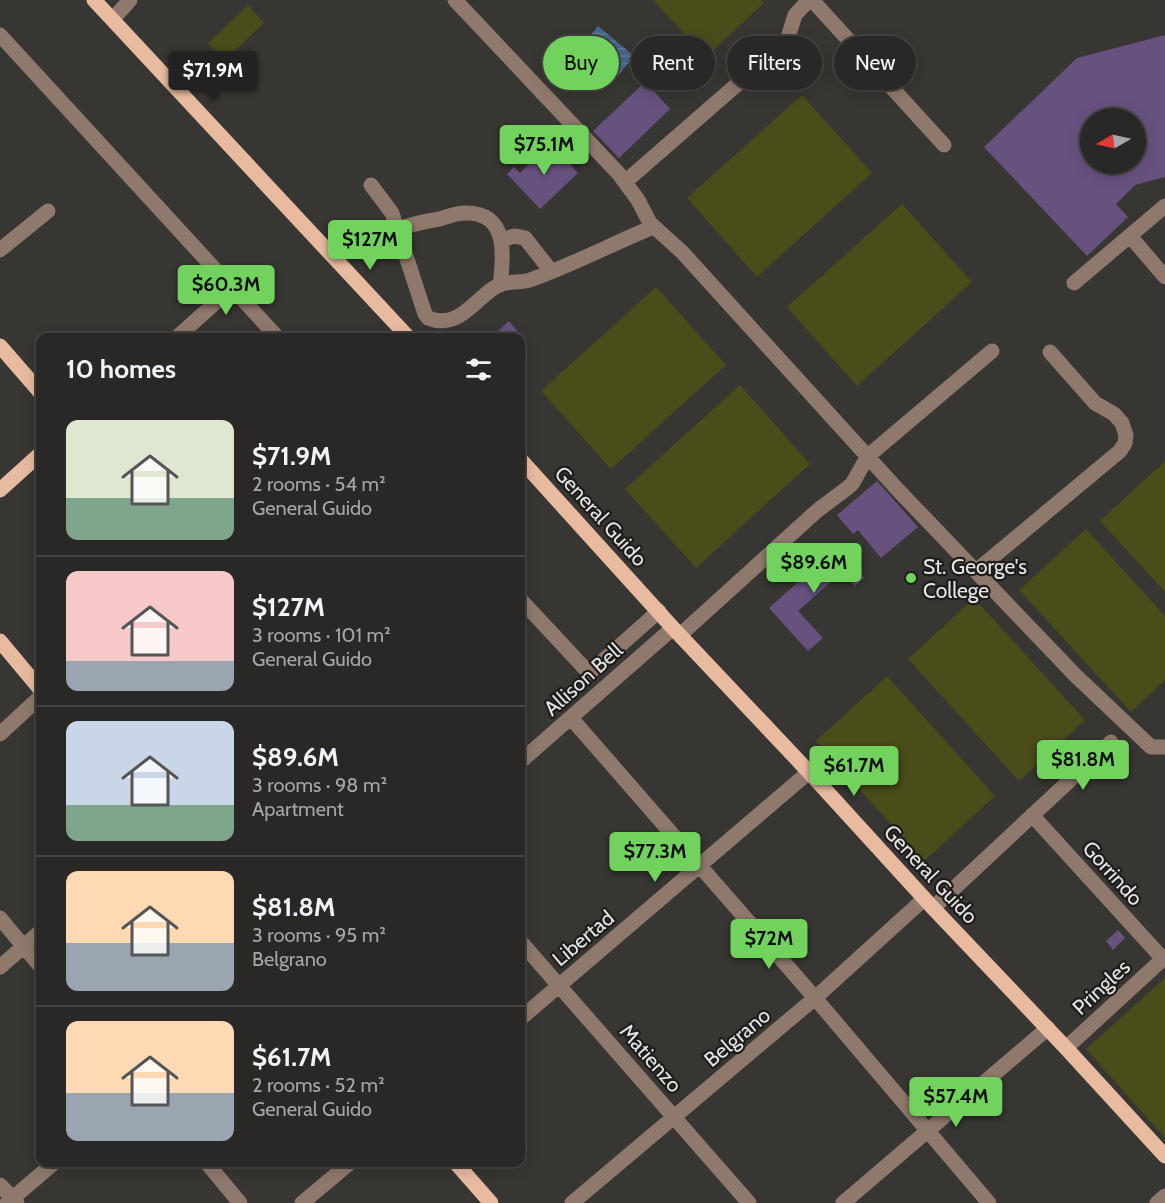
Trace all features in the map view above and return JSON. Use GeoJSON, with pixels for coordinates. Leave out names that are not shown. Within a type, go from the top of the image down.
{"type":"FeatureCollection","features":[{"type":"Feature","properties":{"kind":"main road"},"geometry":{"type":"LineString","coordinates":[[94,0],[404,333]]}},
{"type":"Feature","properties":{"kind":"main road"},"geometry":{"type":"LineString","coordinates":[[0,346],[36,387]]}},
{"type":"Feature","properties":{"kind":"main road"},"geometry":{"type":"LineString","coordinates":[[0,490],[36,458]]}},
{"type":"Feature","properties":{"kind":"main road","name":"General Guido"},"geometry":{"type":"LineString","coordinates":[[525,464],[677,632],[1165,1156]]}},
{"type":"Feature","properties":{"kind":"main road"},"geometry":{"type":"LineString","coordinates":[[0,641],[36,684]]}},
{"type":"Feature","properties":{"kind":"main road"},"geometry":{"type":"LineString","coordinates":[[459,1167],[491,1203]]}},
{"type":"Feature","properties":{"kind":"street"},"geometry":{"type":"LineString","coordinates":[[113,19],[130,0]]}},
{"type":"Feature","properties":{"kind":"street"},"geometry":{"type":"LineString","coordinates":[[455,0],[625,182],[638,200],[652,227],[682,252],[898,490],[1110,709],[1151,747],[1165,747]]}},
{"type":"Feature","properties":{"kind":"street"},"geometry":{"type":"LineString","coordinates":[[625,182],[787,40],[795,15],[810,0],[944,145]]}},
{"type":"Feature","properties":{"kind":"street"},"geometry":{"type":"LineString","coordinates":[[0,35],[274,333]]}},
{"type":"Feature","properties":{"kind":"street"},"geometry":{"type":"LineString","coordinates":[[371,185],[387,205],[398,229],[428,318],[439,322],[456,318],[470,310],[500,285],[528,281],[652,227]]}},
{"type":"Feature","properties":{"kind":"street"},"geometry":{"type":"LineString","coordinates":[[1074,283],[1165,206]]}},
{"type":"Feature","properties":{"kind":"street"},"geometry":{"type":"LineString","coordinates":[[0,250],[48,211]]}},
{"type":"Feature","properties":{"kind":"street"},"geometry":{"type":"LineString","coordinates":[[398,229],[467,212],[489,219],[502,240],[500,285]]}},
{"type":"Feature","properties":{"kind":"street"},"geometry":{"type":"LineString","coordinates":[[502,240],[514,236],[525,238],[551,272]]}},
{"type":"Feature","properties":{"kind":"street"},"geometry":{"type":"LineString","coordinates":[[1130,236],[1165,277]]}},
{"type":"Feature","properties":{"kind":"street"},"geometry":{"type":"LineString","coordinates":[[182,333],[233,287]]}},
{"type":"Feature","properties":{"kind":"street","name":"Allison Bell"},"geometry":{"type":"LineString","coordinates":[[525,758],[646,651],[677,632],[818,510],[852,484],[868,456],[992,351]]}},
{"type":"Feature","properties":{"kind":"street"},"geometry":{"type":"LineString","coordinates":[[976,571],[1120,451],[1125,443],[1126,431],[1119,418],[1095,403],[1050,352]]}},
{"type":"Feature","properties":{"kind":"street"},"geometry":{"type":"LineString","coordinates":[[525,604],[589,673],[659,611]]}},
{"type":"Feature","properties":{"kind":"street"},"geometry":{"type":"LineString","coordinates":[[632,636],[646,651]]}},
{"type":"Feature","properties":{"kind":"street"},"geometry":{"type":"LineString","coordinates":[[0,734],[36,702]]}},
{"type":"Feature","properties":{"kind":"street"},"geometry":{"type":"LineString","coordinates":[[571,718],[815,998],[989,1203]]}},
{"type":"Feature","properties":{"kind":"street","name":"Belgrano"},"geometry":{"type":"LineString","coordinates":[[572,1203],[1032,815],[1111,742]]}},
{"type":"Feature","properties":{"kind":"street","name":"Libertad"},"geometry":{"type":"LineString","coordinates":[[525,1015],[809,772]]}},
{"type":"Feature","properties":{"kind":"street","name":"Gorrindo"},"geometry":{"type":"LineString","coordinates":[[1032,815],[1164,958]]}},
{"type":"Feature","properties":{"kind":"street"},"geometry":{"type":"LineString","coordinates":[[0,918],[36,961]]}},
{"type":"Feature","properties":{"kind":"street"},"geometry":{"type":"LineString","coordinates":[[0,967],[36,936]]}},
{"type":"Feature","properties":{"kind":"street","name":"Matienzo"},"geometry":{"type":"LineString","coordinates":[[525,946],[749,1203]]}},
{"type":"Feature","properties":{"kind":"street","name":"Pringles"},"geometry":{"type":"LineString","coordinates":[[1066,1048],[1164,958]]}},
{"type":"Feature","properties":{"kind":"street"},"geometry":{"type":"LineString","coordinates":[[843,1203],[1048,1028]]}},
{"type":"Feature","properties":{"kind":"street"},"geometry":{"type":"LineString","coordinates":[[0,1185],[13,1201],[49,1167]]}},
{"type":"Feature","properties":{"kind":"street"},"geometry":{"type":"LineString","coordinates":[[210,1167],[240,1203]]}},
{"type":"Feature","properties":{"kind":"street"},"geometry":{"type":"LineString","coordinates":[[302,1203],[345,1167]]}},
{"type":"Feature","properties":{"kind":"street"},"geometry":{"type":"LineString","coordinates":[[1157,1203],[1165,1197]]}},
{"type":"Feature","properties":{"kind":"shaded area"},"geometry":{"type":"Polygon","coordinates":[[[653,0],[761,0],[764,3],[715,49],[715,36],[686,36],[653,0]]]}},
{"type":"Feature","properties":{"kind":"shaded area"},"geometry":{"type":"Polygon","coordinates":[[[248,5],[264,23],[225,60],[208,43],[248,5]]]}},
{"type":"Feature","properties":{"kind":"shaded area"},"geometry":{"type":"Polygon","coordinates":[[[802,95],[872,173],[757,277],[687,198],[802,95]]]}},
{"type":"Feature","properties":{"kind":"shaded area"},"geometry":{"type":"Polygon","coordinates":[[[902,204],[972,282],[857,386],[787,307],[902,204]]]}},
{"type":"Feature","properties":{"kind":"shaded area"},"geometry":{"type":"Polygon","coordinates":[[[656,287],[726,365],[611,469],[541,391],[656,287]]]}},
{"type":"Feature","properties":{"kind":"shaded area"},"geometry":{"type":"Polygon","coordinates":[[[740,385],[810,464],[696,568],[625,489],[740,385]]]}},
{"type":"Feature","properties":{"kind":"shaded area"},"geometry":{"type":"Polygon","coordinates":[[[1165,461],[1165,592],[1100,521],[1165,461]]]}},
{"type":"Feature","properties":{"kind":"shaded area"},"geometry":{"type":"Polygon","coordinates":[[[1086,529],[1165,616],[1165,680],[1131,712],[1019,590],[1086,529]]]}},
{"type":"Feature","properties":{"kind":"shaded area"},"geometry":{"type":"Polygon","coordinates":[[[974,598],[1085,720],[1019,781],[908,659],[974,598]]]}},
{"type":"Feature","properties":{"kind":"shaded area"},"geometry":{"type":"Polygon","coordinates":[[[887,676],[995,796],[924,861],[816,741],[887,676]]]}},
{"type":"Feature","properties":{"kind":"shaded area"},"geometry":{"type":"Polygon","coordinates":[[[1165,978],[1165,1138],[1086,1049],[1165,978]]]}},
{"type":"Feature","properties":{"kind":"water"},"geometry":{"type":"Polygon","coordinates":[[[598,26],[610,36],[590,36],[598,26]]]}},
{"type":"Feature","properties":{"kind":"water"},"geometry":{"type":"Polygon","coordinates":[[[619,44],[631,54],[631,60],[619,75],[619,44]]]}},
{"type":"Feature","properties":{"kind":"building"},"geometry":{"type":"Polygon","coordinates":[[[1165,35],[1165,177],[1135,185],[1116,204],[1128,217],[1087,256],[984,147],[1077,58],[1165,35]]]}},
{"type":"Feature","properties":{"kind":"building"},"geometry":{"type":"Polygon","coordinates":[[[637,90],[652,90],[670,109],[619,158],[593,131],[637,90]]]}},
{"type":"Feature","properties":{"kind":"building"},"geometry":{"type":"Polygon","coordinates":[[[550,143],[578,173],[540,209],[507,174],[514,167],[520,173],[550,143]]]}},
{"type":"Feature","properties":{"kind":"building"},"geometry":{"type":"Polygon","coordinates":[[[509,321],[519,333],[496,333],[509,321]]]}},
{"type":"Feature","properties":{"kind":"building"},"geometry":{"type":"Polygon","coordinates":[[[877,481],[918,527],[881,558],[858,530],[853,534],[837,515],[877,481]]]}},
{"type":"Feature","properties":{"kind":"building"},"geometry":{"type":"Polygon","coordinates":[[[842,543],[856,559],[851,563],[864,578],[855,586],[842,572],[798,611],[823,638],[808,651],[769,608],[842,543]]]}},
{"type":"Feature","properties":{"kind":"building"},"geometry":{"type":"Polygon","coordinates":[[[1118,930],[1125,938],[1113,950],[1106,941],[1118,930]]]}},
{"type":"Feature","properties":{"kind":"place","name":"St. George's College"},"geometry":{"type":"Point","coordinates":[911,578]}}]}
